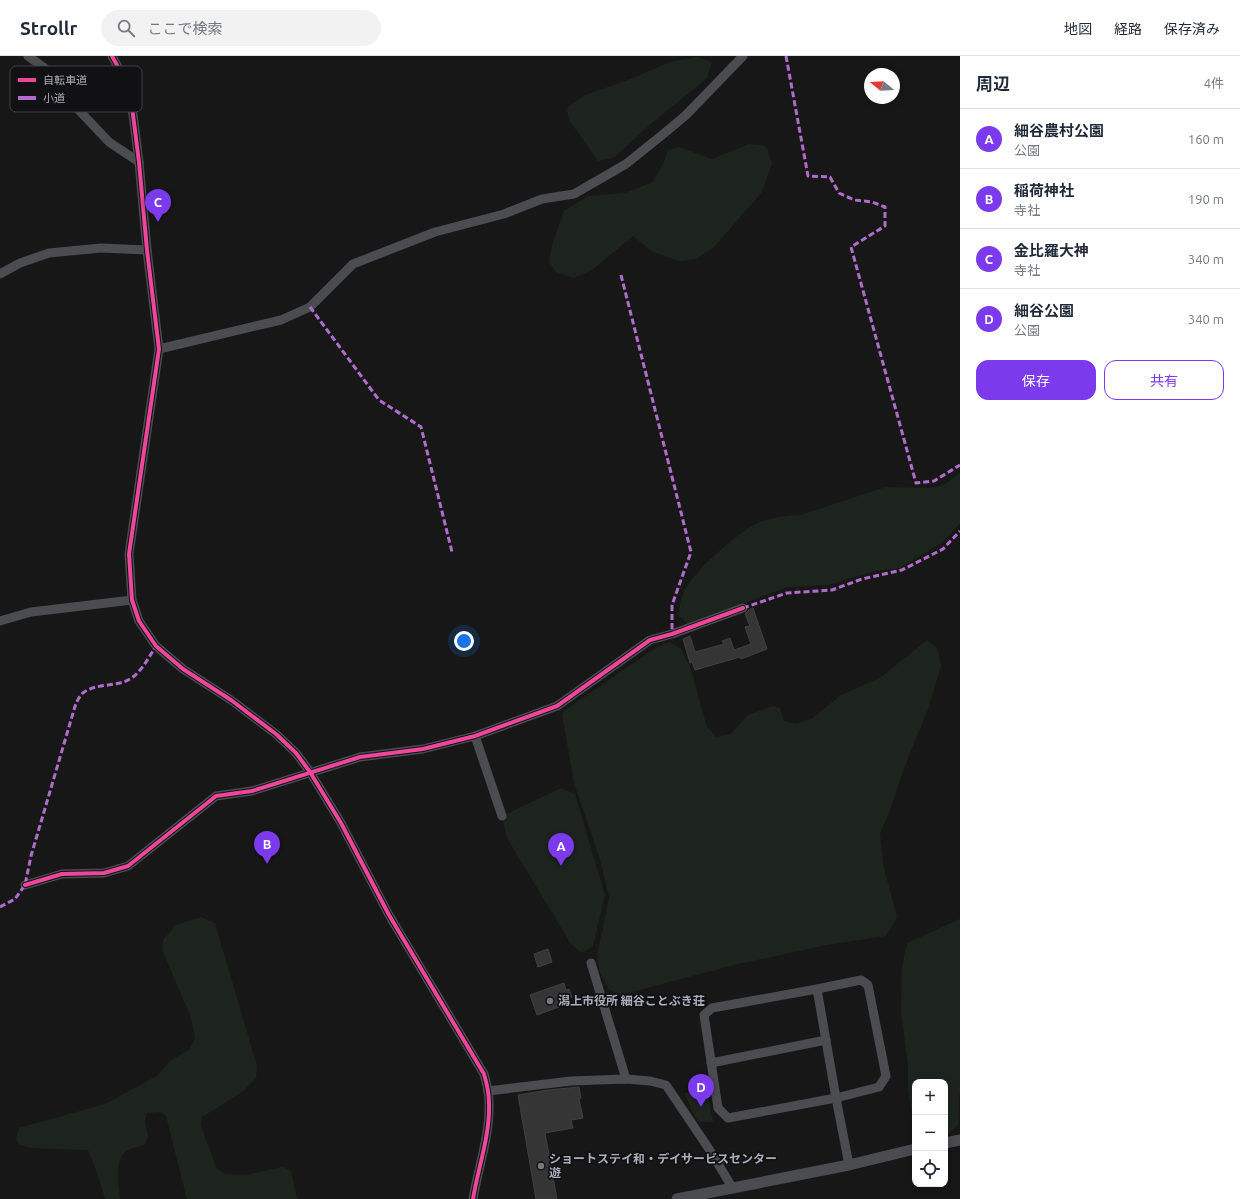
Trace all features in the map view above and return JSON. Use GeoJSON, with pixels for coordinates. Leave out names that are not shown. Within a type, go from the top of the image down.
{"type":"FeatureCollection","features":[{"type":"Feature","properties":{"kind":"street"},"geometry":{"type":"LineString","coordinates":[[28,56],[42,66]]}},
{"type":"Feature","properties":{"kind":"street"},"geometry":{"type":"LineString","coordinates":[[112,56],[117,66]]}},
{"type":"Feature","properties":{"kind":"street"},"geometry":{"type":"LineString","coordinates":[[159,349],[281,320],[310,307],[353,264],[436,232],[504,214],[542,200],[574,194],[626,164],[667,131],[686,115],[743,56]]}},
{"type":"Feature","properties":{"kind":"street"},"geometry":{"type":"LineString","coordinates":[[81,112],[109,142],[139,162]]}},
{"type":"Feature","properties":{"kind":"street"},"geometry":{"type":"LineString","coordinates":[[133,112],[147,250],[159,349],[129,554],[132,600],[139,621],[156,646],[183,669],[231,700],[276,734],[296,753],[310,772],[341,823],[389,915],[484,1074],[490,1106],[487,1135],[473,1199]]}},
{"type":"Feature","properties":{"kind":"street"},"geometry":{"type":"LineString","coordinates":[[0,274],[20,263],[49,253],[101,248],[147,250]]}},
{"type":"Feature","properties":{"kind":"street"},"geometry":{"type":"LineString","coordinates":[[0,621],[31,612],[132,600]]}},
{"type":"Feature","properties":{"kind":"street"},"geometry":{"type":"LineString","coordinates":[[25,885],[62,874],[104,873],[128,866],[216,796],[252,791],[360,757],[423,749],[475,736],[557,706],[650,640],[672,634],[744,608]]}},
{"type":"Feature","properties":{"kind":"street"},"geometry":{"type":"LineString","coordinates":[[475,736],[502,816]]}},
{"type":"Feature","properties":{"kind":"street"},"geometry":{"type":"LineString","coordinates":[[591,963],[626,1079]]}},
{"type":"Feature","properties":{"kind":"street"},"geometry":{"type":"LineString","coordinates":[[861,980],[868,985],[886,1076],[879,1087],[836,1098],[728,1118],[718,1108],[704,1015],[712,1008],[816,989],[861,980]]}},
{"type":"Feature","properties":{"kind":"street"},"geometry":{"type":"LineString","coordinates":[[816,989],[849,1165]]}},
{"type":"Feature","properties":{"kind":"street"},"geometry":{"type":"LineString","coordinates":[[711,1063],[826,1040]]}},
{"type":"Feature","properties":{"kind":"street"},"geometry":{"type":"LineString","coordinates":[[488,1091],[571,1081],[626,1079],[650,1081],[666,1085],[709,1149],[732,1187]]}},
{"type":"Feature","properties":{"kind":"street"},"geometry":{"type":"LineString","coordinates":[[948,1142],[960,1140]]}},
{"type":"Feature","properties":{"kind":"street"},"geometry":{"type":"LineString","coordinates":[[677,1199],[849,1165],[912,1150]]}},
{"type":"Feature","properties":{"kind":"shaded area"},"geometry":{"type":"Polygon","coordinates":[[[697,57],[712,62],[707,78],[646,128],[614,158],[598,161],[569,120],[567,108],[583,96],[633,78],[670,62],[697,57]]]}},
{"type":"Feature","properties":{"kind":"shaded area"},"geometry":{"type":"Polygon","coordinates":[[[749,144],[766,146],[772,163],[762,192],[715,246],[697,259],[679,261],[653,252],[633,236],[592,270],[574,278],[556,272],[549,262],[553,242],[564,211],[588,196],[624,193],[653,182],[664,162],[668,150],[679,147],[712,159],[749,144]]]}},
{"type":"Feature","properties":{"kind":"shaded area"},"geometry":{"type":"Polygon","coordinates":[[[960,473],[960,523],[942,543],[900,568],[875,571],[828,585],[788,587],[688,624],[678,615],[683,594],[695,576],[727,544],[758,523],[779,517],[800,515],[886,487],[930,488],[945,484],[960,473]]]}},
{"type":"Feature","properties":{"kind":"shaded area"},"geometry":{"type":"Polygon","coordinates":[[[927,640],[937,648],[941,666],[928,709],[880,833],[883,864],[897,917],[886,936],[827,945],[738,964],[620,995],[609,989],[600,973],[597,956],[609,897],[600,860],[574,783],[562,714],[564,711],[655,648],[670,642],[681,649],[690,667],[707,727],[716,737],[731,734],[748,715],[773,706],[780,708],[784,721],[796,724],[813,718],[841,695],[880,678],[927,640]]]}},
{"type":"Feature","properties":{"kind":"shaded area"},"geometry":{"type":"Polygon","coordinates":[[[561,788],[575,794],[605,895],[593,946],[582,953],[571,944],[507,838],[502,816],[561,788]]]}},
{"type":"Feature","properties":{"kind":"shaded area"},"geometry":{"type":"Polygon","coordinates":[[[201,917],[215,923],[257,1066],[256,1078],[242,1092],[202,1117],[201,1125],[216,1167],[225,1174],[245,1175],[283,1167],[291,1171],[297,1199],[187,1199],[166,1116],[160,1112],[147,1113],[145,1121],[148,1137],[144,1145],[128,1150],[121,1157],[118,1174],[120,1199],[105,1199],[88,1150],[30,1148],[19,1144],[16,1139],[19,1128],[105,1104],[157,1076],[170,1061],[190,1049],[195,1038],[191,1017],[162,950],[163,940],[176,925],[201,917]]]}},
{"type":"Feature","properties":{"kind":"shaded area"},"geometry":{"type":"Polygon","coordinates":[[[960,919],[960,1093],[958,1126],[948,1134],[948,1079],[912,1079],[912,1116],[908,1091],[908,1065],[901,1012],[902,967],[907,943],[960,919]]]}},
{"type":"Feature","properties":{"kind":"shaded area"},"geometry":{"type":"Polygon","coordinates":[[[707,1091],[713,1122],[698,1122],[684,1093],[707,1091]]]}},
{"type":"Feature","properties":{"kind":"building"},"geometry":{"type":"Polygon","coordinates":[[[753,608],[767,649],[741,659],[740,657],[695,670],[692,662],[690,663],[683,639],[690,636],[695,652],[724,644],[722,641],[730,638],[734,650],[751,644],[745,627],[750,626],[745,614],[753,608]]]}},
{"type":"Feature","properties":{"kind":"building"},"geometry":{"type":"Polygon","coordinates":[[[548,949],[552,962],[538,967],[534,954],[548,949]]]}},
{"type":"Feature","properties":{"kind":"building","name":"潟上市役所 細谷ことぶき荘"},"geometry":{"type":"Polygon","coordinates":[[[564,983],[566,990],[569,989],[572,997],[568,998],[570,1003],[537,1015],[530,995],[564,983]]]}},
{"type":"Feature","properties":{"kind":"building","name":"ショートステイ和・デイサービスセンター 遊"},"geometry":{"type":"Polygon","coordinates":[[[579,1087],[581,1098],[579,1099],[583,1118],[571,1120],[573,1128],[545,1133],[557,1199],[536,1199],[518,1095],[579,1087]]]}},
{"type":"Feature","properties":{"kind":"marked path"},"geometry":{"type":"LineString","coordinates":[[786,56],[808,176],[830,177],[839,193],[854,200],[872,202],[885,207],[885,226],[851,247],[916,483],[934,481],[960,465]]}},
{"type":"Feature","properties":{"kind":"marked path"},"geometry":{"type":"LineString","coordinates":[[621,275],[691,552],[672,605],[672,634]]}},
{"type":"Feature","properties":{"kind":"marked path"},"geometry":{"type":"LineString","coordinates":[[310,307],[379,400],[421,427],[452,552]]}},
{"type":"Feature","properties":{"kind":"marked path"},"geometry":{"type":"LineString","coordinates":[[743,608],[787,593],[832,590],[862,579],[902,570],[943,549],[960,531]]}},
{"type":"Feature","properties":{"kind":"marked path"},"geometry":{"type":"LineString","coordinates":[[0,907],[15,899],[25,885],[31,856],[76,703],[82,694],[95,687],[121,683],[133,677],[143,667],[156,646]]}},
{"type":"Feature","properties":{"kind":"cycle path"},"geometry":{"type":"LineString","coordinates":[[112,56],[117,66]]}},
{"type":"Feature","properties":{"kind":"cycle path"},"geometry":{"type":"LineString","coordinates":[[133,112],[159,349],[129,554],[132,600],[139,621],[156,646],[183,669],[231,700],[276,734],[296,753],[310,772],[341,823],[389,915],[484,1074],[489,1096],[488,1128],[473,1199]]}},
{"type":"Feature","properties":{"kind":"cycle path"},"geometry":{"type":"LineString","coordinates":[[25,885],[62,874],[104,873],[128,866],[216,796],[252,791],[360,757],[423,749],[475,736],[557,706],[650,640],[672,634],[743,608]]}},
{"type":"Feature","properties":{"kind":"place","name":"金比羅大神"},"geometry":{"type":"Point","coordinates":[158,222]}},
{"type":"Feature","properties":{"kind":"place","name":"稲荷神社"},"geometry":{"type":"Point","coordinates":[267,864]}},
{"type":"Feature","properties":{"kind":"place","name":"細谷農村公園"},"geometry":{"type":"Point","coordinates":[561,866]}},
{"type":"Feature","properties":{"kind":"place","name":"潟上市役所 細谷ことぶき荘"},"geometry":{"type":"Point","coordinates":[550,1001]}},
{"type":"Feature","properties":{"kind":"place","name":"細谷公園"},"geometry":{"type":"Point","coordinates":[701,1107]}},
{"type":"Feature","properties":{"kind":"place","name":"ショートステイ和・デイサービスセンター 遊"},"geometry":{"type":"Point","coordinates":[541,1166]}}]}
